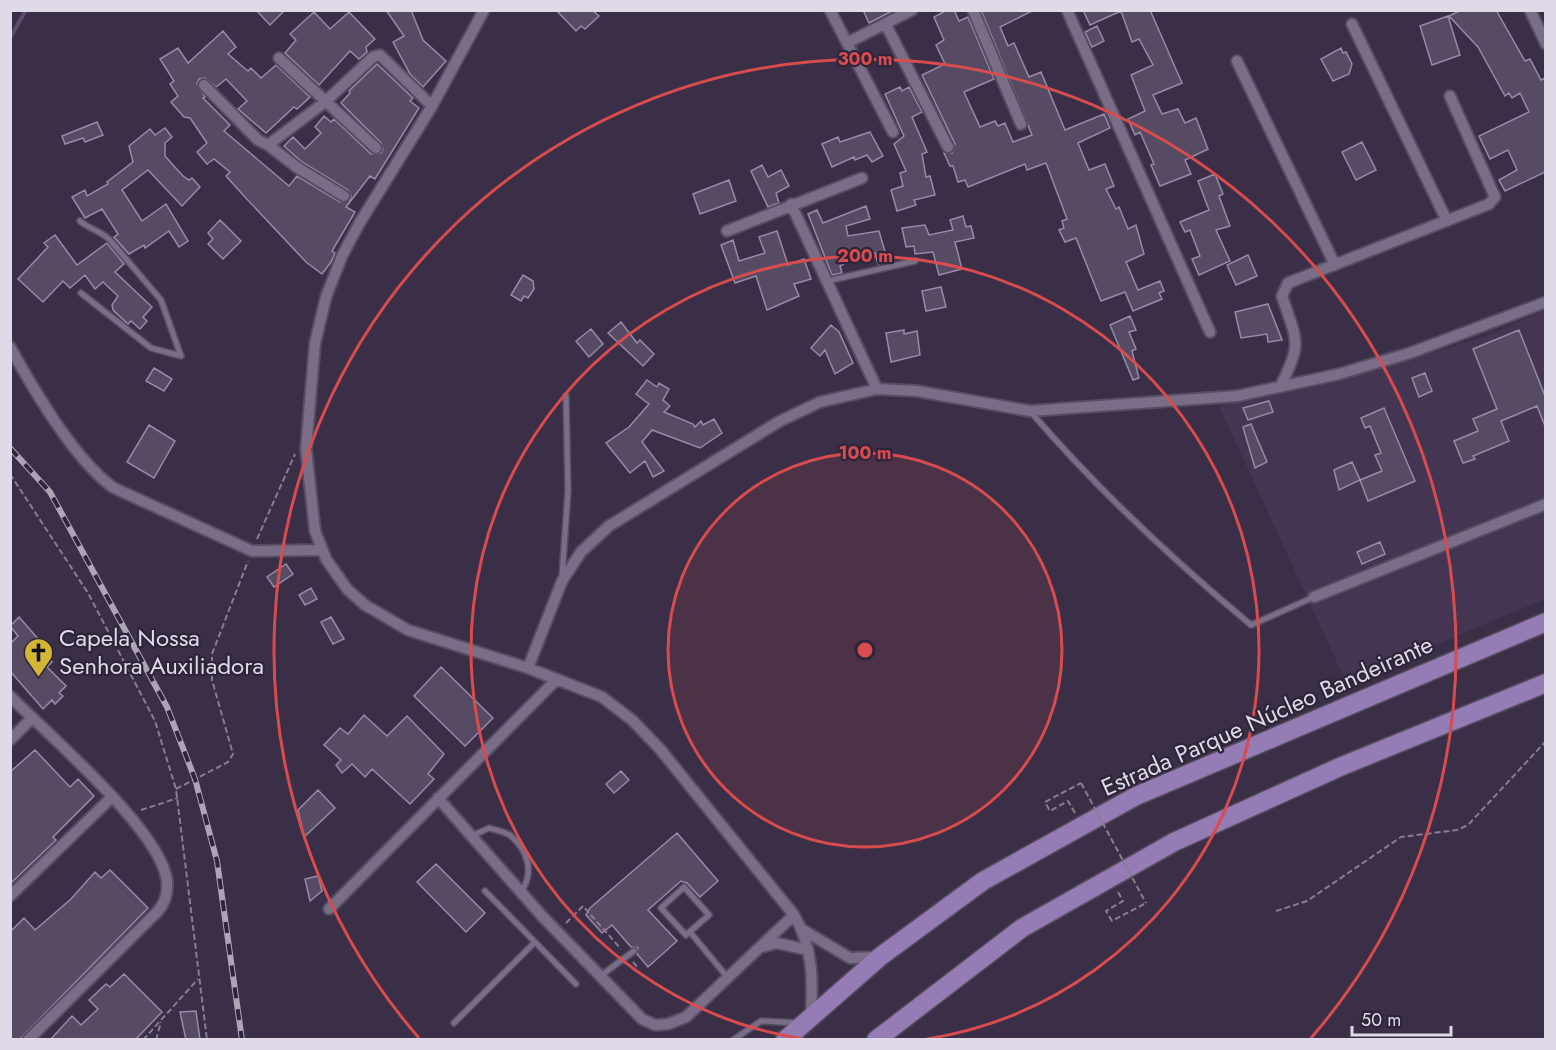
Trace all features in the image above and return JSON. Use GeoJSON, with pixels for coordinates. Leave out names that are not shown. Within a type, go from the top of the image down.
{"type":"FeatureCollection","features":[{"type":"Feature","properties":{"kind":"highway","name":"Estrada Parque Núcleo Bandeirante"},"geometry":{"type":"LineString","coordinates":[[785,1040],[881,956],[983,881],[1136,796],[1545,622]]}},
{"type":"Feature","properties":{"kind":"highway"},"geometry":{"type":"LineString","coordinates":[[876,1040],[1022,928],[1174,842],[1342,766],[1545,683]]}},
{"type":"Feature","properties":{"kind":"street"},"geometry":{"type":"LineString","coordinates":[[484,10],[432,106],[359,224],[342,256],[327,297],[315,343],[306,449],[315,531],[326,560],[347,589],[365,605],[399,625],[449,645],[528,668],[602,697],[632,720],[660,749],[794,915],[803,930],[813,974],[808,1019]]}},
{"type":"Feature","properties":{"kind":"street"},"geometry":{"type":"LineString","coordinates":[[830,10],[893,132]]}},
{"type":"Feature","properties":{"kind":"street"},"geometry":{"type":"LineString","coordinates":[[847,42],[886,25],[912,10]]}},
{"type":"Feature","properties":{"kind":"street"},"geometry":{"type":"LineString","coordinates":[[973,10],[1021,124]]}},
{"type":"Feature","properties":{"kind":"street"},"geometry":{"type":"LineString","coordinates":[[1067,10],[1210,333]]}},
{"type":"Feature","properties":{"kind":"street"},"geometry":{"type":"LineString","coordinates":[[1530,10],[1545,44]]}},
{"type":"Feature","properties":{"kind":"street"},"geometry":{"type":"LineString","coordinates":[[1352,24],[1447,221]]}},
{"type":"Feature","properties":{"kind":"street"},"geometry":{"type":"LineString","coordinates":[[886,25],[948,147]]}},
{"type":"Feature","properties":{"kind":"street"},"geometry":{"type":"LineString","coordinates":[[268,145],[325,102],[373,57],[380,55],[432,106]]}},
{"type":"Feature","properties":{"kind":"street"},"geometry":{"type":"LineString","coordinates":[[279,58],[376,148]]}},
{"type":"Feature","properties":{"kind":"street"},"geometry":{"type":"LineString","coordinates":[[1237,61],[1335,264]]}},
{"type":"Feature","properties":{"kind":"street"},"geometry":{"type":"LineString","coordinates":[[204,85],[258,140],[344,196]]}},
{"type":"Feature","properties":{"kind":"street"},"geometry":{"type":"LineString","coordinates":[[1280,387],[1293,361],[1298,344],[1282,296],[1288,283],[1489,204],[1495,197],[1450,96]]}},
{"type":"Feature","properties":{"kind":"street"},"geometry":{"type":"LineString","coordinates":[[727,231],[861,178]]}},
{"type":"Feature","properties":{"kind":"street"},"geometry":{"type":"LineString","coordinates":[[791,204],[877,389]]}},
{"type":"Feature","properties":{"kind":"street"},"geometry":{"type":"LineString","coordinates":[[528,668],[562,581],[581,552],[609,526],[780,421],[820,402],[877,389],[937,393],[1030,411],[1237,396],[1339,374],[1410,353],[1545,302]]}},
{"type":"Feature","properties":{"kind":"street"},"geometry":{"type":"LineString","coordinates":[[10,347],[81,459],[98,477],[114,488],[252,551],[322,550]]}},
{"type":"Feature","properties":{"kind":"street"},"geometry":{"type":"LineString","coordinates":[[1314,597],[1545,504]]}},
{"type":"Feature","properties":{"kind":"street"},"geometry":{"type":"LineString","coordinates":[[329,909],[556,680]]}},
{"type":"Feature","properties":{"kind":"street"},"geometry":{"type":"LineString","coordinates":[[10,696],[129,815],[153,846],[167,879],[165,903],[28,1040]]}},
{"type":"Feature","properties":{"kind":"street"},"geometry":{"type":"LineString","coordinates":[[10,740],[33,718]]}},
{"type":"Feature","properties":{"kind":"street"},"geometry":{"type":"LineString","coordinates":[[10,896],[112,797]]}},
{"type":"Feature","properties":{"kind":"street"},"geometry":{"type":"LineString","coordinates":[[438,798],[599,978],[642,1019],[655,1024],[668,1024],[686,1017],[794,915]]}},
{"type":"Feature","properties":{"kind":"street"},"geometry":{"type":"LineString","coordinates":[[803,930],[849,958],[881,956]]}},
{"type":"Feature","properties":{"kind":"street"},"geometry":{"type":"LineString","coordinates":[[762,947],[777,943],[808,950]]}},
{"type":"Feature","properties":{"kind":"lane"},"geometry":{"type":"LineString","coordinates":[[80,221],[102,232],[162,300],[181,356],[151,348],[81,293]]}},
{"type":"Feature","properties":{"kind":"lane"},"geometry":{"type":"LineString","coordinates":[[827,281],[915,261]]}},
{"type":"Feature","properties":{"kind":"lane"},"geometry":{"type":"LineString","coordinates":[[562,581],[568,491],[566,396]]}},
{"type":"Feature","properties":{"kind":"lane"},"geometry":{"type":"LineString","coordinates":[[1030,411],[1078,467],[1192,576],[1251,625],[1314,597]]}},
{"type":"Feature","properties":{"kind":"lane"},"geometry":{"type":"LineString","coordinates":[[472,836],[489,828],[510,835],[529,861],[528,882],[521,892]]}},
{"type":"Feature","properties":{"kind":"lane"},"geometry":{"type":"LineString","coordinates":[[684,887],[709,915],[690,932],[686,935],[661,908],[684,887]]}},
{"type":"Feature","properties":{"kind":"lane"},"geometry":{"type":"LineString","coordinates":[[485,891],[576,984]]}},
{"type":"Feature","properties":{"kind":"lane"},"geometry":{"type":"LineString","coordinates":[[690,932],[728,978]]}},
{"type":"Feature","properties":{"kind":"lane"},"geometry":{"type":"LineString","coordinates":[[454,1023],[535,942]]}},
{"type":"Feature","properties":{"kind":"lane"},"geometry":{"type":"LineString","coordinates":[[599,978],[634,951]]}},
{"type":"Feature","properties":{"kind":"lane"},"geometry":{"type":"LineString","coordinates":[[733,1040],[761,1021],[808,1019]]}},
{"type":"Feature","properties":{"kind":"path"},"geometry":{"type":"LineString","coordinates":[[176,789],[220,767],[228,762],[233,754],[212,680],[212,654],[252,551],[298,446]]}},
{"type":"Feature","properties":{"kind":"path"},"geometry":{"type":"LineString","coordinates":[[10,474],[93,603],[155,721],[178,798],[207,1040]]}},
{"type":"Feature","properties":{"kind":"path"},"geometry":{"type":"LineString","coordinates":[[1276,911],[1306,901],[1401,837],[1457,830],[1468,825],[1545,741]]}},
{"type":"Feature","properties":{"kind":"path"},"geometry":{"type":"LineString","coordinates":[[1068,801],[1050,811],[1045,802],[1081,783],[1146,903],[1112,921],[1106,910],[1123,901]]}},
{"type":"Feature","properties":{"kind":"path"},"geometry":{"type":"LineString","coordinates":[[129,815],[178,798]]}},
{"type":"Feature","properties":{"kind":"path"},"geometry":{"type":"LineString","coordinates":[[566,923],[583,906],[639,969]]}},
{"type":"Feature","properties":{"kind":"path"},"geometry":{"type":"LineString","coordinates":[[143,1040],[199,978]]}},
{"type":"Feature","properties":{"kind":"path"},"geometry":{"type":"LineString","coordinates":[[156,1040],[162,1021]]}},
{"type":"Feature","properties":{"kind":"shaded area"},"geometry":{"type":"Polygon","coordinates":[[[1545,310],[1545,599],[1346,682],[1219,406],[1337,380],[1485,337],[1545,310]]]}},
{"type":"Feature","properties":{"kind":"building"},"geometry":{"type":"Polygon","coordinates":[[[256,10],[285,10],[270,25],[256,10]]]}},
{"type":"Feature","properties":{"kind":"building"},"geometry":{"type":"Polygon","coordinates":[[[386,10],[411,10],[423,40],[446,61],[423,87],[410,74],[393,42],[404,36],[386,10]]]}},
{"type":"Feature","properties":{"kind":"building"},"geometry":{"type":"Polygon","coordinates":[[[556,10],[592,10],[599,16],[585,29],[581,26],[576,31],[556,10]]]}},
{"type":"Feature","properties":{"kind":"building"},"geometry":{"type":"Polygon","coordinates":[[[863,10],[894,10],[869,23],[863,10]]]}},
{"type":"Feature","properties":{"kind":"building"},"geometry":{"type":"Polygon","coordinates":[[[947,10],[954,10],[959,21],[968,17],[994,79],[964,92],[980,127],[995,121],[998,126],[1005,123],[1013,142],[1032,135],[981,10],[1034,10],[1000,27],[1008,46],[1014,43],[1029,77],[1041,72],[1065,130],[1104,114],[1110,128],[1078,143],[1089,170],[1105,164],[1114,186],[1106,189],[1116,209],[1119,207],[1128,229],[1136,225],[1144,254],[1126,262],[1138,290],[1160,281],[1164,291],[1159,293],[1162,299],[1133,311],[1125,292],[1101,301],[1076,238],[1065,242],[1059,230],[1064,228],[1062,221],[1067,219],[1046,163],[1027,170],[1025,164],[968,187],[965,180],[958,182],[953,166],[950,166],[944,153],[952,153],[955,144],[922,75],[945,64],[936,45],[944,40],[934,17],[947,10]]]}},
{"type":"Feature","properties":{"kind":"building"},"geometry":{"type":"Polygon","coordinates":[[[1083,10],[1150,10],[1182,83],[1153,95],[1162,114],[1178,109],[1185,123],[1196,118],[1208,149],[1185,160],[1191,174],[1160,186],[1151,165],[1154,164],[1140,132],[1135,135],[1128,119],[1145,111],[1131,75],[1153,65],[1139,39],[1132,42],[1121,11],[1090,25],[1083,10]]]}},
{"type":"Feature","properties":{"kind":"building"},"geometry":{"type":"Polygon","coordinates":[[[1461,10],[1496,10],[1525,61],[1530,59],[1541,80],[1545,78],[1545,172],[1505,191],[1499,180],[1517,170],[1508,150],[1490,159],[1479,136],[1529,112],[1520,93],[1512,98],[1509,93],[1505,96],[1478,47],[1449,16],[1461,10]]]}},
{"type":"Feature","properties":{"kind":"building"},"geometry":{"type":"Polygon","coordinates":[[[314,12],[330,29],[349,12],[375,39],[366,47],[367,52],[359,59],[350,51],[319,85],[285,53],[296,40],[290,34],[314,12]]]}},
{"type":"Feature","properties":{"kind":"building"},"geometry":{"type":"Polygon","coordinates":[[[1448,16],[1460,55],[1432,65],[1420,26],[1448,16]]]}},
{"type":"Feature","properties":{"kind":"building"},"geometry":{"type":"Polygon","coordinates":[[[1097,26],[1104,41],[1092,47],[1085,32],[1097,26]]]}},
{"type":"Feature","properties":{"kind":"building"},"geometry":{"type":"Polygon","coordinates":[[[223,31],[236,47],[228,54],[248,71],[251,68],[261,78],[276,65],[310,97],[297,109],[294,107],[266,133],[238,109],[247,101],[226,79],[216,87],[205,78],[199,79],[197,84],[205,97],[203,98],[230,125],[224,131],[289,186],[297,176],[340,202],[350,200],[348,190],[302,162],[284,146],[293,137],[305,149],[321,133],[315,127],[324,116],[331,122],[334,119],[371,154],[381,153],[383,149],[381,143],[341,103],[350,93],[349,91],[377,64],[413,98],[410,101],[419,108],[375,179],[370,176],[346,207],[355,212],[332,251],[335,253],[331,262],[322,274],[306,262],[244,196],[226,176],[230,172],[214,159],[207,164],[197,152],[207,143],[190,118],[184,117],[171,102],[178,96],[170,84],[174,81],[160,59],[178,48],[188,63],[223,31]]]}},
{"type":"Feature","properties":{"kind":"building"},"geometry":{"type":"Polygon","coordinates":[[[1341,48],[1343,53],[1346,52],[1352,64],[1349,74],[1333,81],[1321,59],[1341,48]]]}},
{"type":"Feature","properties":{"kind":"building"},"geometry":{"type":"Polygon","coordinates":[[[900,87],[902,91],[909,87],[922,112],[912,117],[927,152],[922,154],[926,177],[930,176],[935,195],[914,200],[916,205],[897,211],[891,190],[903,186],[900,173],[906,171],[894,144],[904,136],[885,94],[900,87]]]}},
{"type":"Feature","properties":{"kind":"building"},"geometry":{"type":"Polygon","coordinates":[[[97,122],[103,135],[85,142],[83,138],[65,144],[62,136],[97,122]]]}},
{"type":"Feature","properties":{"kind":"building"},"geometry":{"type":"Polygon","coordinates":[[[165,128],[172,137],[165,143],[165,156],[183,176],[189,180],[192,178],[200,187],[182,206],[148,170],[122,190],[142,221],[166,204],[188,241],[179,247],[169,231],[145,248],[144,245],[129,254],[114,237],[118,234],[102,209],[85,218],[72,197],[85,190],[87,196],[108,184],[107,182],[133,162],[129,146],[150,129],[155,135],[165,128]]]}},
{"type":"Feature","properties":{"kind":"building"},"geometry":{"type":"Polygon","coordinates":[[[870,132],[883,156],[872,162],[867,155],[855,160],[854,157],[832,167],[822,144],[838,137],[840,142],[870,132]]]}},
{"type":"Feature","properties":{"kind":"building"},"geometry":{"type":"Polygon","coordinates":[[[1362,142],[1376,170],[1356,180],[1342,152],[1362,142]]]}},
{"type":"Feature","properties":{"kind":"building"},"geometry":{"type":"Polygon","coordinates":[[[762,165],[768,177],[781,170],[789,186],[776,193],[779,203],[768,207],[751,171],[762,165]]]}},
{"type":"Feature","properties":{"kind":"building"},"geometry":{"type":"Polygon","coordinates":[[[1215,174],[1223,194],[1219,196],[1230,226],[1216,230],[1230,261],[1199,275],[1192,259],[1200,256],[1190,230],[1185,232],[1180,222],[1209,210],[1198,181],[1215,174]]]}},
{"type":"Feature","properties":{"kind":"building"},"geometry":{"type":"Polygon","coordinates":[[[729,180],[736,201],[700,214],[693,194],[729,180]]]}},
{"type":"Feature","properties":{"kind":"building"},"geometry":{"type":"Polygon","coordinates":[[[866,206],[870,219],[846,226],[848,236],[879,231],[888,262],[878,264],[875,253],[849,261],[840,266],[842,273],[832,275],[808,214],[817,210],[823,223],[866,206]]]}},
{"type":"Feature","properties":{"kind":"building"},"geometry":{"type":"Polygon","coordinates":[[[963,216],[966,227],[971,226],[974,238],[955,242],[962,269],[939,275],[933,252],[915,254],[914,246],[906,247],[902,228],[925,225],[929,235],[953,230],[950,220],[963,216]]]}},
{"type":"Feature","properties":{"kind":"building"},"geometry":{"type":"Polygon","coordinates":[[[220,220],[241,241],[223,259],[208,244],[213,239],[208,233],[220,220]]]}},
{"type":"Feature","properties":{"kind":"building"},"geometry":{"type":"Polygon","coordinates":[[[777,231],[788,265],[804,259],[811,279],[794,284],[799,296],[767,310],[756,276],[735,283],[721,245],[733,240],[739,261],[765,253],[759,237],[777,231]]]}},
{"type":"Feature","properties":{"kind":"building"},"geometry":{"type":"Polygon","coordinates":[[[55,235],[77,265],[107,243],[124,264],[115,272],[152,307],[143,317],[147,321],[140,329],[131,321],[128,324],[113,310],[112,305],[118,296],[103,282],[95,289],[85,275],[70,288],[63,281],[43,302],[18,279],[48,247],[44,243],[55,235]]]}},
{"type":"Feature","properties":{"kind":"building"},"geometry":{"type":"Polygon","coordinates":[[[1248,255],[1257,276],[1236,285],[1227,265],[1248,255]]]}},
{"type":"Feature","properties":{"kind":"building"},"geometry":{"type":"Polygon","coordinates":[[[523,275],[533,281],[534,289],[528,298],[524,296],[521,301],[511,295],[523,275]]]}},
{"type":"Feature","properties":{"kind":"building"},"geometry":{"type":"Polygon","coordinates":[[[941,287],[946,307],[926,311],[922,291],[941,287]]]}},
{"type":"Feature","properties":{"kind":"building"},"geometry":{"type":"Polygon","coordinates":[[[1268,304],[1282,340],[1268,342],[1267,334],[1241,338],[1235,312],[1268,304]]]}},
{"type":"Feature","properties":{"kind":"building"},"geometry":{"type":"Polygon","coordinates":[[[1130,316],[1136,330],[1129,332],[1136,349],[1132,351],[1139,378],[1133,380],[1110,325],[1130,316]]]}},
{"type":"Feature","properties":{"kind":"building"},"geometry":{"type":"Polygon","coordinates":[[[621,322],[637,343],[640,340],[654,354],[643,366],[608,333],[621,322]]]}},
{"type":"Feature","properties":{"kind":"building"},"geometry":{"type":"Polygon","coordinates":[[[831,325],[839,332],[853,363],[835,374],[825,350],[820,356],[811,348],[831,325]]]}},
{"type":"Feature","properties":{"kind":"building"},"geometry":{"type":"Polygon","coordinates":[[[591,329],[603,344],[589,357],[576,341],[591,329]]]}},
{"type":"Feature","properties":{"kind":"building"},"geometry":{"type":"Polygon","coordinates":[[[904,330],[904,334],[917,331],[920,355],[891,362],[886,333],[904,330]]]}},
{"type":"Feature","properties":{"kind":"building"},"geometry":{"type":"Polygon","coordinates":[[[1519,330],[1545,396],[1545,426],[1537,406],[1501,421],[1509,441],[1473,456],[1475,459],[1463,463],[1454,441],[1478,431],[1473,419],[1497,409],[1473,349],[1519,330]]]}},
{"type":"Feature","properties":{"kind":"building"},"geometry":{"type":"Polygon","coordinates":[[[154,368],[172,379],[164,391],[146,381],[154,368]]]}},
{"type":"Feature","properties":{"kind":"building"},"geometry":{"type":"Polygon","coordinates":[[[1425,373],[1432,391],[1419,397],[1412,378],[1425,373]]]}},
{"type":"Feature","properties":{"kind":"building"},"geometry":{"type":"Polygon","coordinates":[[[647,380],[657,387],[659,383],[669,389],[663,400],[670,406],[664,412],[693,424],[695,427],[701,421],[703,425],[714,419],[722,433],[700,448],[652,430],[642,442],[664,471],[653,477],[645,461],[630,473],[606,443],[629,427],[649,404],[636,394],[647,380]]]}},
{"type":"Feature","properties":{"kind":"building"},"geometry":{"type":"Polygon","coordinates":[[[1269,401],[1273,412],[1248,420],[1243,408],[1269,401]]]}},
{"type":"Feature","properties":{"kind":"building"},"geometry":{"type":"Polygon","coordinates":[[[1384,408],[1415,481],[1368,501],[1360,480],[1382,471],[1375,455],[1381,453],[1370,426],[1365,428],[1361,418],[1384,408]]]}},
{"type":"Feature","properties":{"kind":"building"},"geometry":{"type":"Polygon","coordinates":[[[1251,424],[1267,462],[1255,468],[1243,427],[1251,424]]]}},
{"type":"Feature","properties":{"kind":"building"},"geometry":{"type":"Polygon","coordinates":[[[149,425],[175,441],[154,478],[127,462],[149,425]]]}},
{"type":"Feature","properties":{"kind":"building"},"geometry":{"type":"Polygon","coordinates":[[[1352,462],[1360,480],[1339,490],[1334,470],[1352,462]]]}},
{"type":"Feature","properties":{"kind":"building"},"geometry":{"type":"Polygon","coordinates":[[[1380,542],[1385,554],[1362,564],[1357,552],[1380,542]]]}},
{"type":"Feature","properties":{"kind":"building"},"geometry":{"type":"Polygon","coordinates":[[[286,564],[293,574],[274,587],[267,577],[286,564]]]}},
{"type":"Feature","properties":{"kind":"building"},"geometry":{"type":"Polygon","coordinates":[[[311,588],[317,599],[305,605],[299,595],[311,588]]]}},
{"type":"Feature","properties":{"kind":"building","name":"Capela Nossa Senhora Auxiliadora"},"geometry":{"type":"Polygon","coordinates":[[[19,617],[40,641],[36,646],[52,662],[47,667],[66,686],[59,693],[63,696],[55,704],[52,700],[43,709],[10,671],[10,644],[18,636],[10,626],[19,617]]]}},
{"type":"Feature","properties":{"kind":"building"},"geometry":{"type":"Polygon","coordinates":[[[331,617],[344,639],[333,644],[321,622],[331,617]]]}},
{"type":"Feature","properties":{"kind":"building"},"geometry":{"type":"Polygon","coordinates":[[[441,667],[493,718],[465,746],[414,696],[441,667]]]}},
{"type":"Feature","properties":{"kind":"building"},"geometry":{"type":"Polygon","coordinates":[[[364,715],[387,736],[407,716],[444,754],[428,774],[434,779],[410,804],[372,769],[365,777],[352,764],[342,773],[336,765],[341,760],[324,745],[340,728],[348,734],[364,715]]]}},
{"type":"Feature","properties":{"kind":"building"},"geometry":{"type":"Polygon","coordinates":[[[35,750],[70,787],[78,779],[94,796],[53,837],[56,840],[10,884],[10,772],[35,750]]]}},
{"type":"Feature","properties":{"kind":"building"},"geometry":{"type":"Polygon","coordinates":[[[621,771],[629,780],[614,793],[606,784],[621,771]]]}},
{"type":"Feature","properties":{"kind":"building"},"geometry":{"type":"Polygon","coordinates":[[[318,790],[335,808],[304,837],[298,810],[318,790]]]}},
{"type":"Feature","properties":{"kind":"building"},"geometry":{"type":"Polygon","coordinates":[[[677,833],[718,881],[700,897],[687,883],[681,881],[648,910],[677,941],[648,967],[637,954],[638,948],[631,947],[612,925],[602,933],[586,915],[590,908],[677,833]]]}},
{"type":"Feature","properties":{"kind":"building"},"geometry":{"type":"Polygon","coordinates":[[[436,864],[485,913],[466,932],[417,882],[436,864]]]}},
{"type":"Feature","properties":{"kind":"building"},"geometry":{"type":"Polygon","coordinates":[[[110,870],[148,908],[19,1040],[10,1040],[10,932],[24,918],[35,930],[71,899],[95,872],[101,878],[110,870]]]}},
{"type":"Feature","properties":{"kind":"building"},"geometry":{"type":"Polygon","coordinates":[[[318,876],[322,891],[310,901],[305,879],[318,876]]]}},
{"type":"Feature","properties":{"kind":"building"},"geometry":{"type":"Polygon","coordinates":[[[124,974],[162,1012],[135,1040],[50,1040],[72,1016],[81,1025],[98,1009],[89,1000],[106,984],[110,987],[124,974]]]}},
{"type":"Feature","properties":{"kind":"building"},"geometry":{"type":"Polygon","coordinates":[[[196,1011],[200,1040],[186,1040],[180,1012],[196,1011]]]}},
{"type":"Feature","properties":{"kind":"waterway"},"geometry":{"type":"LineString","coordinates":[[10,38],[26,10]]}},
{"type":"Feature","properties":{"kind":"railway"},"geometry":{"type":"LineString","coordinates":[[10,448],[50,492],[167,707],[195,779],[217,861],[242,1040]]}},
{"type":"Feature","properties":{"kind":"place","name":"Capela Nossa Senhora Auxiliadora"},"geometry":{"type":"Point","coordinates":[38,678]}}]}
